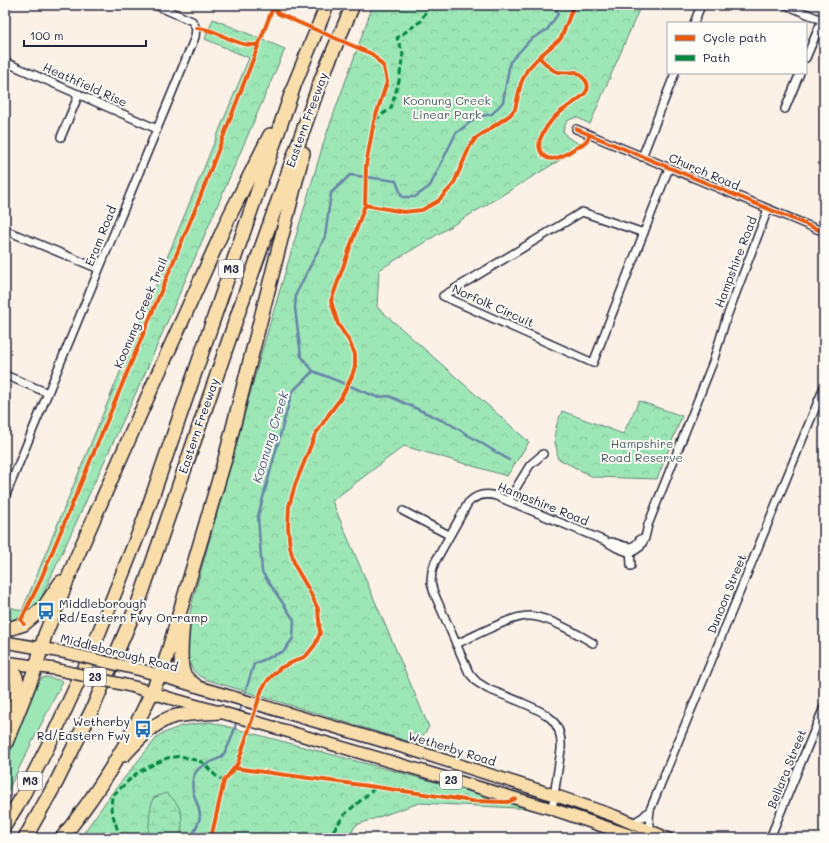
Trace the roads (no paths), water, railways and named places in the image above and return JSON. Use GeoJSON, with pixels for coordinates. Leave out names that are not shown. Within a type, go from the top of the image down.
{"type":"FeatureCollection","features":[{"type":"Feature","properties":{"kind":"highway","name":"Eastern Freeway"},"geometry":{"type":"LineString","coordinates":[[5,825],[22,797],[53,736],[86,665],[144,520],[295,83],[328,5]]}},
{"type":"Feature","properties":{"kind":"highway","name":"Eastern Freeway"},"geometry":{"type":"LineString","coordinates":[[25,838],[57,781],[92,710],[141,596],[242,302],[322,77],[353,5]]}},
{"type":"Feature","properties":{"kind":"highway"},"geometry":{"type":"LineString","coordinates":[[62,838],[83,811],[110,771],[153,693],[165,662],[225,459],[322,77]]}},
{"type":"Feature","properties":{"kind":"highway"},"geometry":{"type":"LineString","coordinates":[[5,745],[36,667],[45,635],[75,561],[140,412],[229,217],[295,83]]}},
{"type":"Feature","properties":{"kind":"highway"},"geometry":{"type":"LineString","coordinates":[[5,630],[24,624],[44,607],[75,561]]}},
{"type":"Feature","properties":{"kind":"highway"},"geometry":{"type":"LineString","coordinates":[[190,577],[181,642],[182,668],[185,676],[195,686]]}},
{"type":"Feature","properties":{"kind":"highway"},"geometry":{"type":"LineString","coordinates":[[5,662],[11,667],[17,677],[17,685],[16,701],[5,740]]}},
{"type":"Feature","properties":{"kind":"highway"},"geometry":{"type":"LineString","coordinates":[[110,771],[144,735],[166,720],[176,716],[220,712]]}},
{"type":"Feature","properties":{"kind":"main road","name":"Middleborough Road"},"geometry":{"type":"LineString","coordinates":[[5,642],[62,652],[141,670],[226,695]]}},
{"type":"Feature","properties":{"kind":"main road","name":"23"},"geometry":{"type":"LineString","coordinates":[[5,662],[55,669],[134,687],[552,809],[638,838]]}},
{"type":"Feature","properties":{"kind":"main road","name":"Wetherby Road"},"geometry":{"type":"LineString","coordinates":[[226,695],[554,795],[633,823],[667,838]]}},
{"type":"Feature","properties":{"kind":"street","name":"Eram Road"},"geometry":{"type":"LineString","coordinates":[[5,496],[195,37],[196,28],[192,21],[155,5]]}},
{"type":"Feature","properties":{"kind":"street"},"geometry":{"type":"LineString","coordinates":[[694,22],[701,5]]}},
{"type":"Feature","properties":{"kind":"street"},"geometry":{"type":"LineString","coordinates":[[786,5],[823,20],[807,56]]}},
{"type":"Feature","properties":{"kind":"street","name":"Heathfield Rise"},"geometry":{"type":"LineString","coordinates":[[5,62],[157,129]]}},
{"type":"Feature","properties":{"kind":"street"},"geometry":{"type":"LineString","coordinates":[[642,157],[675,74]]}},
{"type":"Feature","properties":{"kind":"street"},"geometry":{"type":"LineString","coordinates":[[785,109],[800,74]]}},
{"type":"Feature","properties":{"kind":"street"},"geometry":{"type":"LineString","coordinates":[[61,137],[79,94]]}},
{"type":"Feature","properties":{"kind":"street","name":"Church Road"},"geometry":{"type":"LineString","coordinates":[[576,130],[824,232]]}},
{"type":"Feature","properties":{"kind":"street","name":"Norfolk Circuit"},"geometry":{"type":"LineString","coordinates":[[644,233],[582,212],[443,296],[593,363],[644,233],[669,168]]}},
{"type":"Feature","properties":{"kind":"street","name":"Hampshire Road"},"geometry":{"type":"LineString","coordinates":[[552,809],[562,742],[561,735],[555,722],[538,709],[488,689],[477,682],[469,673],[434,593],[431,583],[431,574],[435,562],[465,507],[473,498],[488,494],[630,550],[637,543],[648,525],[713,362],[726,319],[768,209]]}},
{"type":"Feature","properties":{"kind":"street"},"geometry":{"type":"LineString","coordinates":[[5,230],[99,269]]}},
{"type":"Feature","properties":{"kind":"street"},"geometry":{"type":"LineString","coordinates":[[5,375],[48,393]]}},
{"type":"Feature","properties":{"kind":"street","name":"Dunoon Street"},"geometry":{"type":"LineString","coordinates":[[651,831],[650,810],[824,386]]}},
{"type":"Feature","properties":{"kind":"street"},"geometry":{"type":"LineString","coordinates":[[508,501],[530,465],[543,454]]}},
{"type":"Feature","properties":{"kind":"street"},"geometry":{"type":"LineString","coordinates":[[403,511],[449,535]]}},
{"type":"Feature","properties":{"kind":"street"},"geometry":{"type":"LineString","coordinates":[[630,550],[631,566]]}},
{"type":"Feature","properties":{"kind":"street"},"geometry":{"type":"LineString","coordinates":[[456,644],[515,618],[529,616],[541,618],[555,624],[592,643]]}},
{"type":"Feature","properties":{"kind":"street","name":"Bellara Street"},"geometry":{"type":"LineString","coordinates":[[770,838],[824,707]]}},
{"type":"Feature","properties":{"kind":"street","name":"Dunoon Street"},"geometry":{"type":"LineString","coordinates":[[633,823],[641,819],[650,810]]}},
{"type":"Feature","properties":{"kind":"waterway","name":"Koonung Creek"},"geometry":{"type":"LineString","coordinates":[[244,696],[254,664],[284,651],[293,638],[294,620],[262,572],[258,516],[292,392],[313,371],[301,356],[295,308],[296,294],[325,237],[331,193],[350,175],[396,181],[402,197],[415,197],[430,186],[456,133],[477,117],[492,114],[503,102],[510,62],[531,39],[547,30],[558,14],[555,5]]}},
{"type":"Feature","properties":{"kind":"waterway"},"geometry":{"type":"LineString","coordinates":[[313,371],[377,397],[389,396],[450,424],[509,460]]}},
{"type":"Feature","properties":{"kind":"waterway","name":"Koonung Creek"},"geometry":{"type":"LineString","coordinates":[[239,714],[242,703]]}},
{"type":"Feature","properties":{"kind":"waterway","name":"Koonung Creek"},"geometry":{"type":"LineString","coordinates":[[191,838],[200,818],[192,784],[193,779],[197,770],[224,754],[231,740],[237,720]]}},
{"type":"Feature","properties":{"kind":"place","name":"Middleborough Rd/Eastern Fwy On-ramp"},"geometry":{"type":"Point","coordinates":[46,611]}},
{"type":"Feature","properties":{"kind":"place","name":"Wetherby Rd/Eastern Fwy"},"geometry":{"type":"Point","coordinates":[143,729]}},
{"type":"Feature","properties":{"kind":"park label","name":"Koonung Creek Linear Park"},"geometry":{"type":"Point","coordinates":[447,108]}},
{"type":"Feature","properties":{"kind":"park label","name":"Hampshire Road Reserve"},"geometry":{"type":"Point","coordinates":[642,451]}}]}
